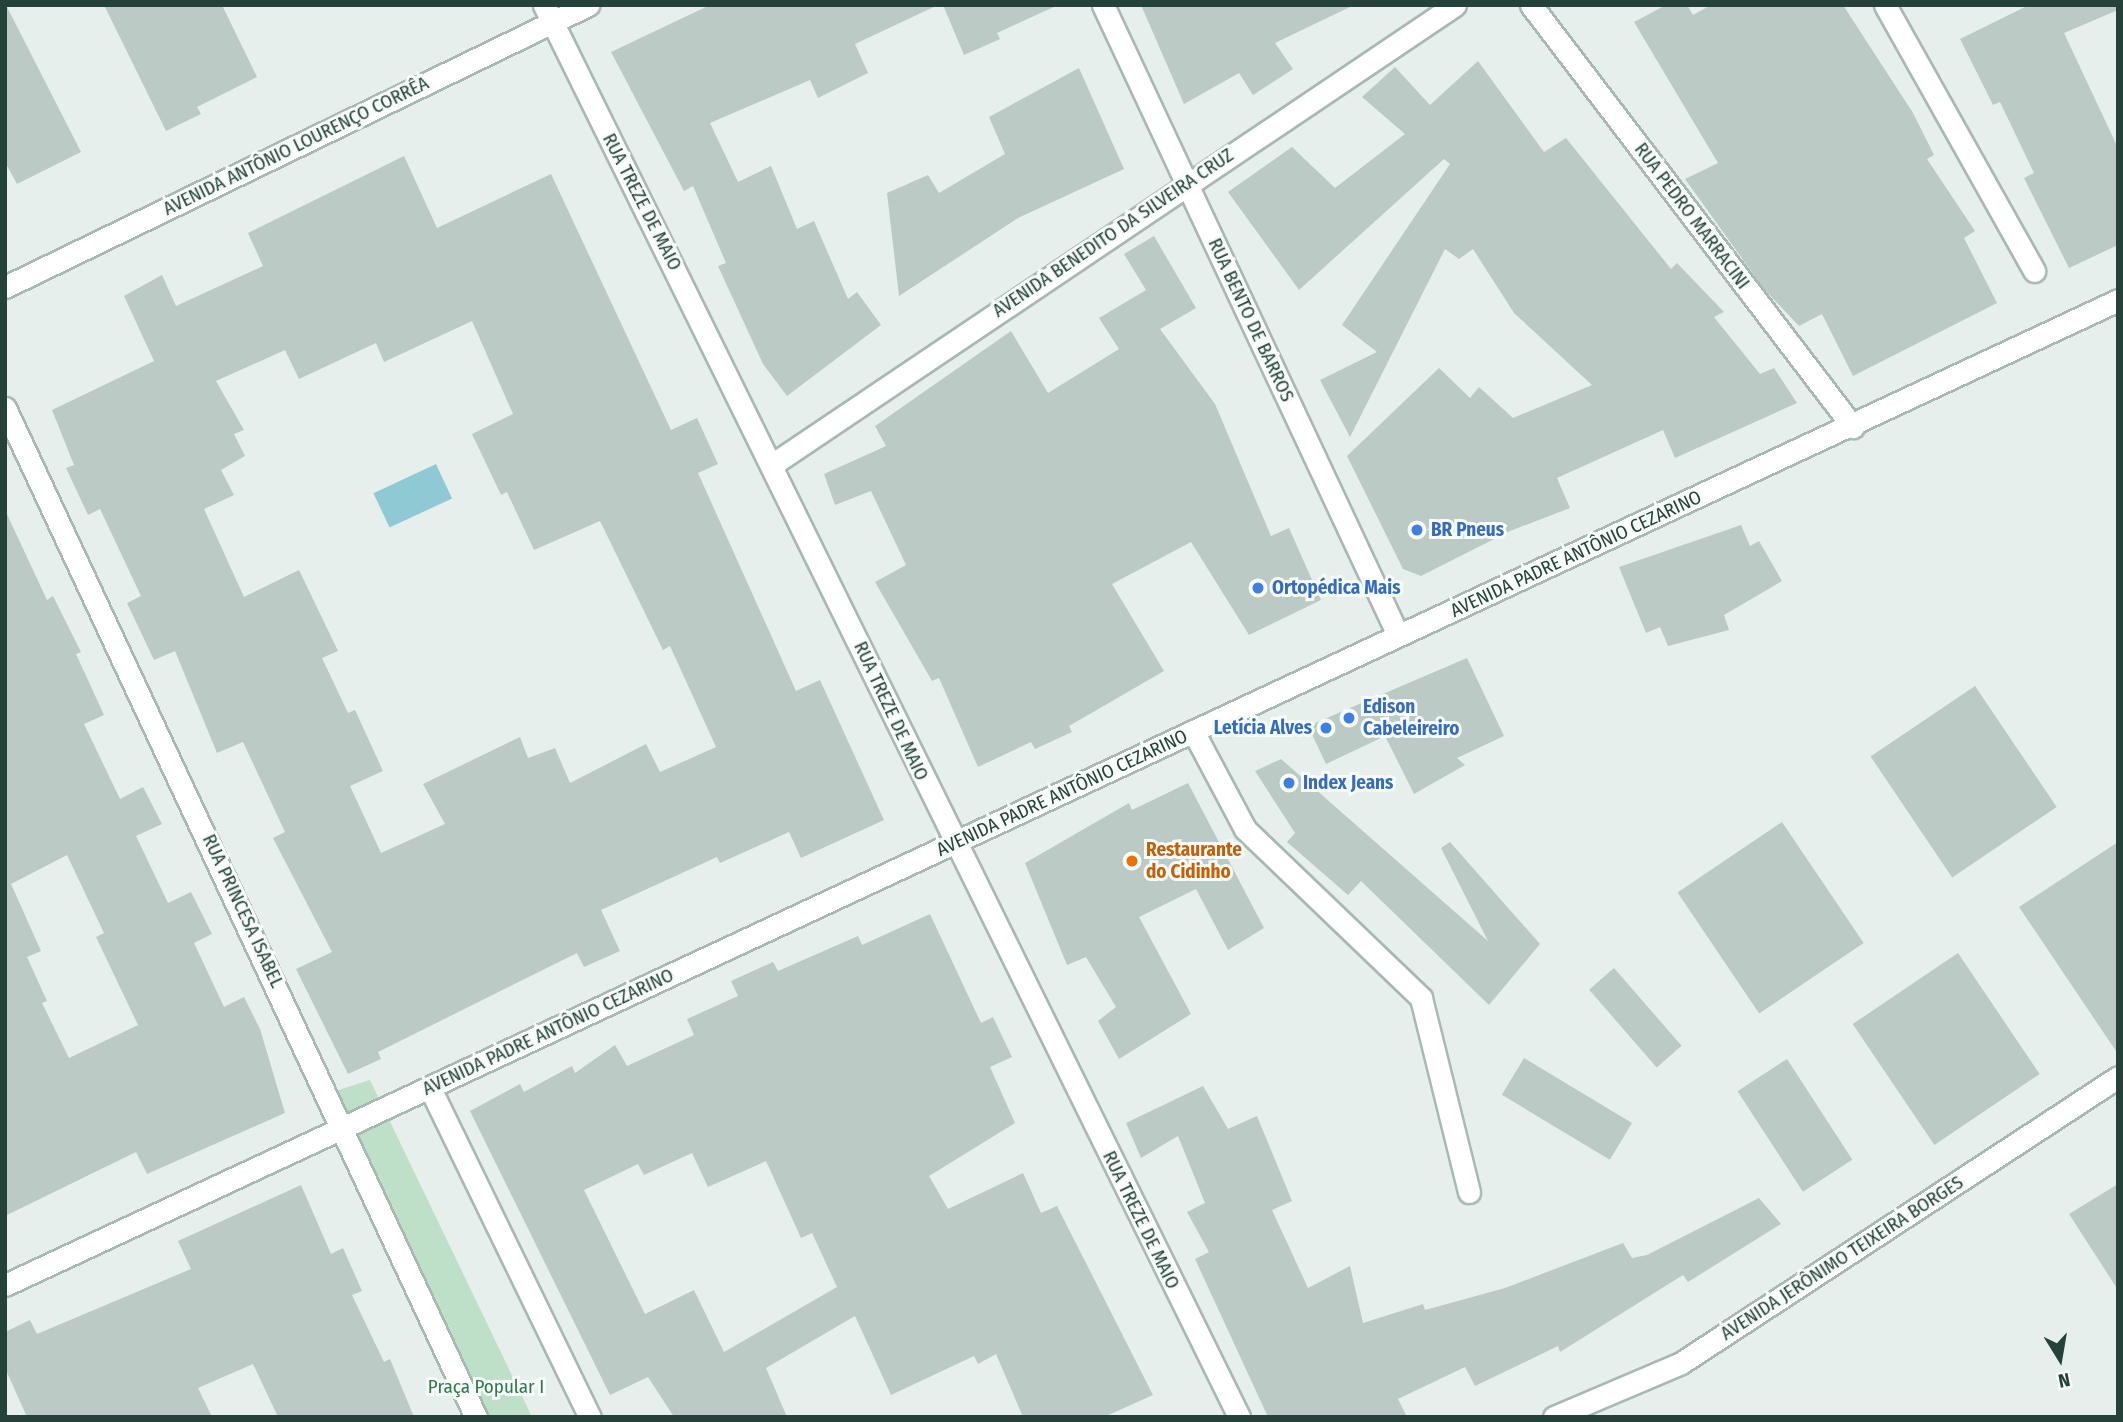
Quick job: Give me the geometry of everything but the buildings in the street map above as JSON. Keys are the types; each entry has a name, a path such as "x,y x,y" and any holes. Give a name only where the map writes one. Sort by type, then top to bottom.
{"street":[{"name":"AVENIDA ANTÔNIO LOURENÇO CORRÊA","path":"5,287 548,14 588,5"},
{"name":"RUA BENTO DE BARROS","path":"1103,5 1398,635"},
{"name":"AVENIDA BENEDITO DA SILVEIRA CRUZ","path":"773,464 1186,182 1455,5"},
{"name":"RUA PEDRO MARRACINI","path":"1531,5 1853,427"},
{"path":"1885,5 2034,271"},
{"name":"RUA TREZE DE MAIO","path":"548,14 773,464 954,844 1239,1417"},
{"name":"AVENIDA PADRE ANTÔNIO CEZARINO","path":"5,1285 1398,635 1853,427 2118,300"},
{"name":"RUA PRINCESA ISABEL","path":"5,408 344,1125 476,1417"},
{"path":"1193,731 1245,829 1421,998 1469,1192"},
{"name":"AVENIDA JERÔNIMO TEIXEIRA BORGES","path":"1554,1417 1681,1363 2118,1077"},
{"path":"430,1088 590,1417"}],"green space":[{"name":"Praça Popular I","path":"370,1080 532,1417 468,1417 326,1094"}],"water":[{"path":"436,464 452,498 390,528 373,493"}],"place":[{"name":"BR Pneus","path":"1417,530"},
{"name":"Ortopédica Mais","path":"1258,588"},
{"name":"Edison Cabeleireiro","path":"1349,718"},
{"name":"Letícia Alves","path":"1326,728"},
{"name":"Index Jeans","path":"1289,783"},
{"name":"Restaurante do Cidinho","path":"1132,861"}]}
